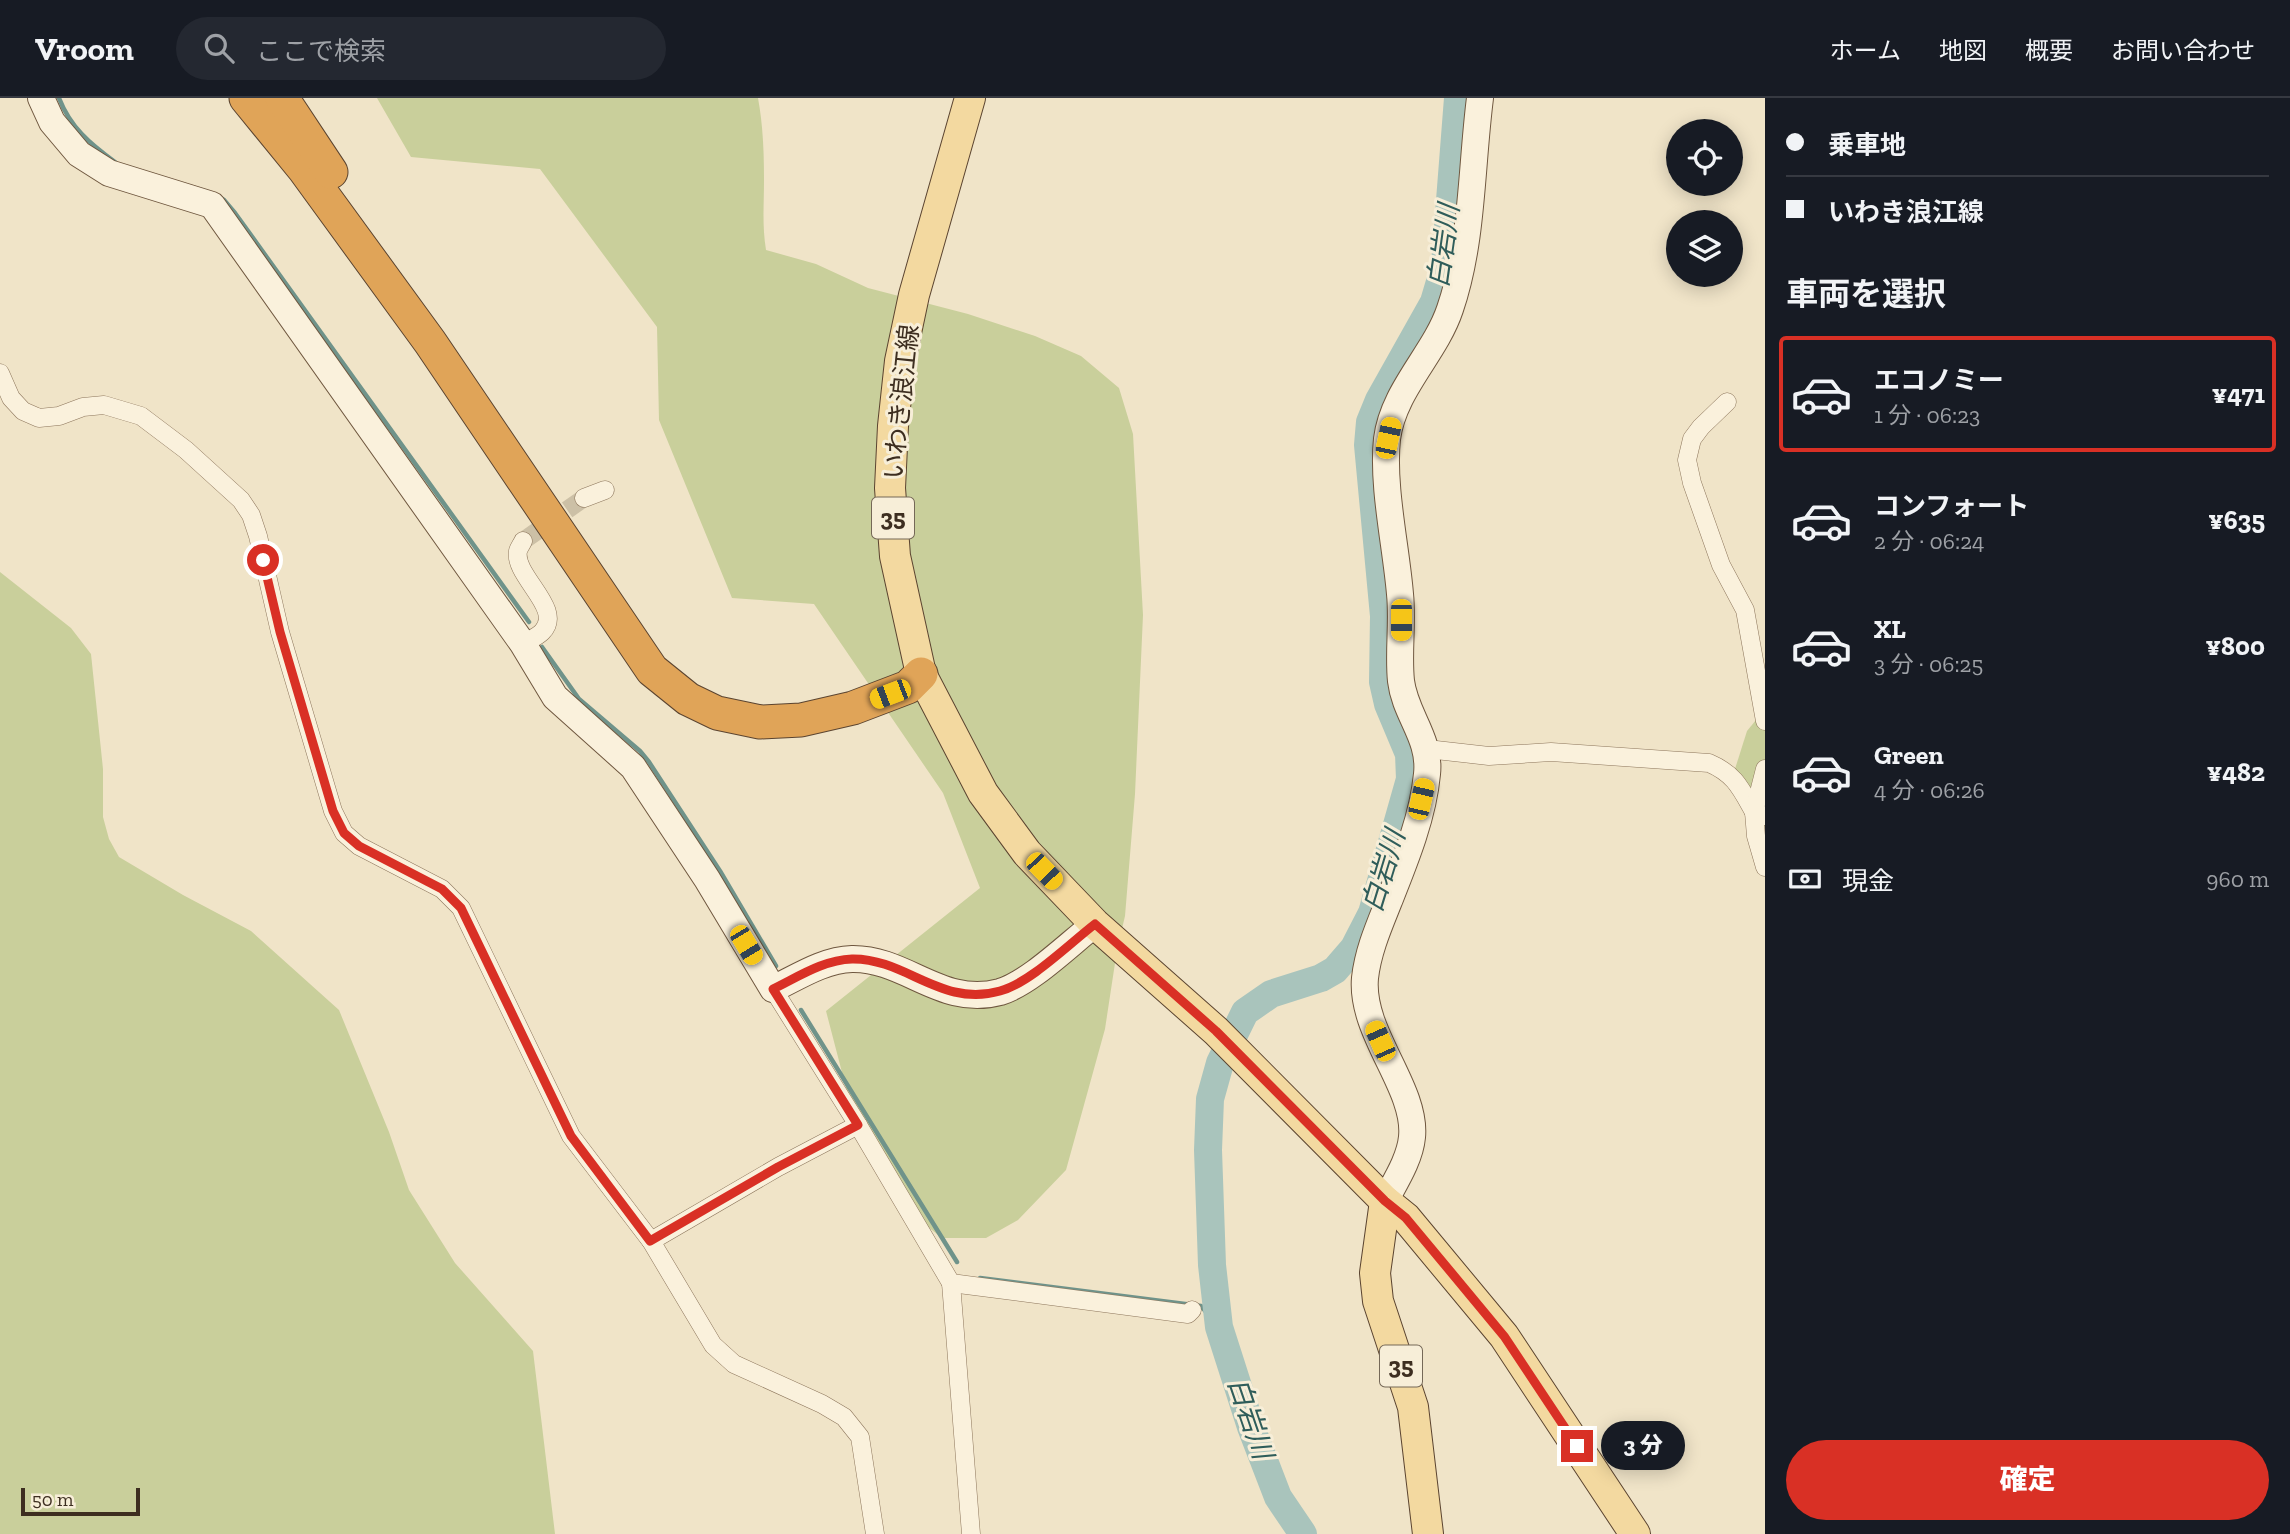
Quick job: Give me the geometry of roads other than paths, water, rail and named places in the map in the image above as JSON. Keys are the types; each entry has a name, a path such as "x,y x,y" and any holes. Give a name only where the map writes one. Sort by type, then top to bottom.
{"highway":[{"path":"246,98 304,169 430,342 652,670 688,699 717,713 760,722 801,720 853,708 908,687 921,674"},
{"path":"282,98 320,157 447,329 612,580 641,631 661,656 697,685 739,702 772,704 806,699 901,670 921,674"}],"main road":[{"name":"いわき浪江線","path":"970,98 914,295 900,361 893,426 890,488 895,556 921,674 983,793 1027,853 1095,924 1216,1031 1385,1201 1406,1218 1504,1336 1635,1534"},
{"name":"35","path":"1385,1201 1375,1273 1378,1301 1413,1407 1428,1534"}],"street":[{"path":"41,98 52,122 79,154 109,173 212,205 523,644 555,697 633,767 707,879 951,1283 971,1534"},
{"path":"1385,1201 1402,1168 1412,1137 1409,1108 1370,1019 1365,980 1373,944 1410,847 1427,775 1427,749 1410,711 1401,680 1401,598 1389,492 1388,438 1392,419 1401,399 1452,302 1466,241 1480,98"},
{"path":"0,373 11,398 23,411 39,418 59,416 83,407 104,405 141,416 186,450 241,500 251,515 258,536 280,632 333,811 344,833 359,846 442,889 461,908 571,1136 650,1241 713,1345 734,1364 822,1404 844,1417 860,1437 865,1456 874,1534"},
{"path":"1727,402 1700,426 1692,439 1687,460 1692,483 1721,565 1745,610 1765,721"},
{"path":"584,498 605,490"},
{"path":"523,541 518,552 519,562 548,613 548,624 523,644"},
{"path":"1427,749 1489,756 1550,752 1709,763 1725,770 1759,814"},
{"path":"1765,769 1756,836 1765,867"},
{"path":"773,989 827,963 850,959 884,965 943,991 963,995 991,993 1017,985 1095,924"},
{"path":"650,1241 778,1167 858,1125"},
{"path":"951,1283 1188,1314 1192,1310"}],"waterway":[{"path":"59,98 69,118 82,134 115,162"},
{"name":"白岩川","path":"1303,1534 1278,1497 1251,1427 1219,1327 1212,1265 1208,1150 1210,1099 1220,1063 1245,1012 1271,994 1321,978 1335,970 1354,948 1372,913 1410,779 1409,754 1388,704 1383,682 1384,616 1368,445 1370,422 1379,400 1434,302 1445,265 1458,98"},
{"path":"219,197 235,213 529,622"},
{"path":"542,647 579,699 640,751 649,762 720,871 776,966"},
{"path":"801,1010 957,1262"},
{"path":"980,1278 1201,1306 1219,1327"}],"tunnel":[{"path":"523,541 584,498"}]}
